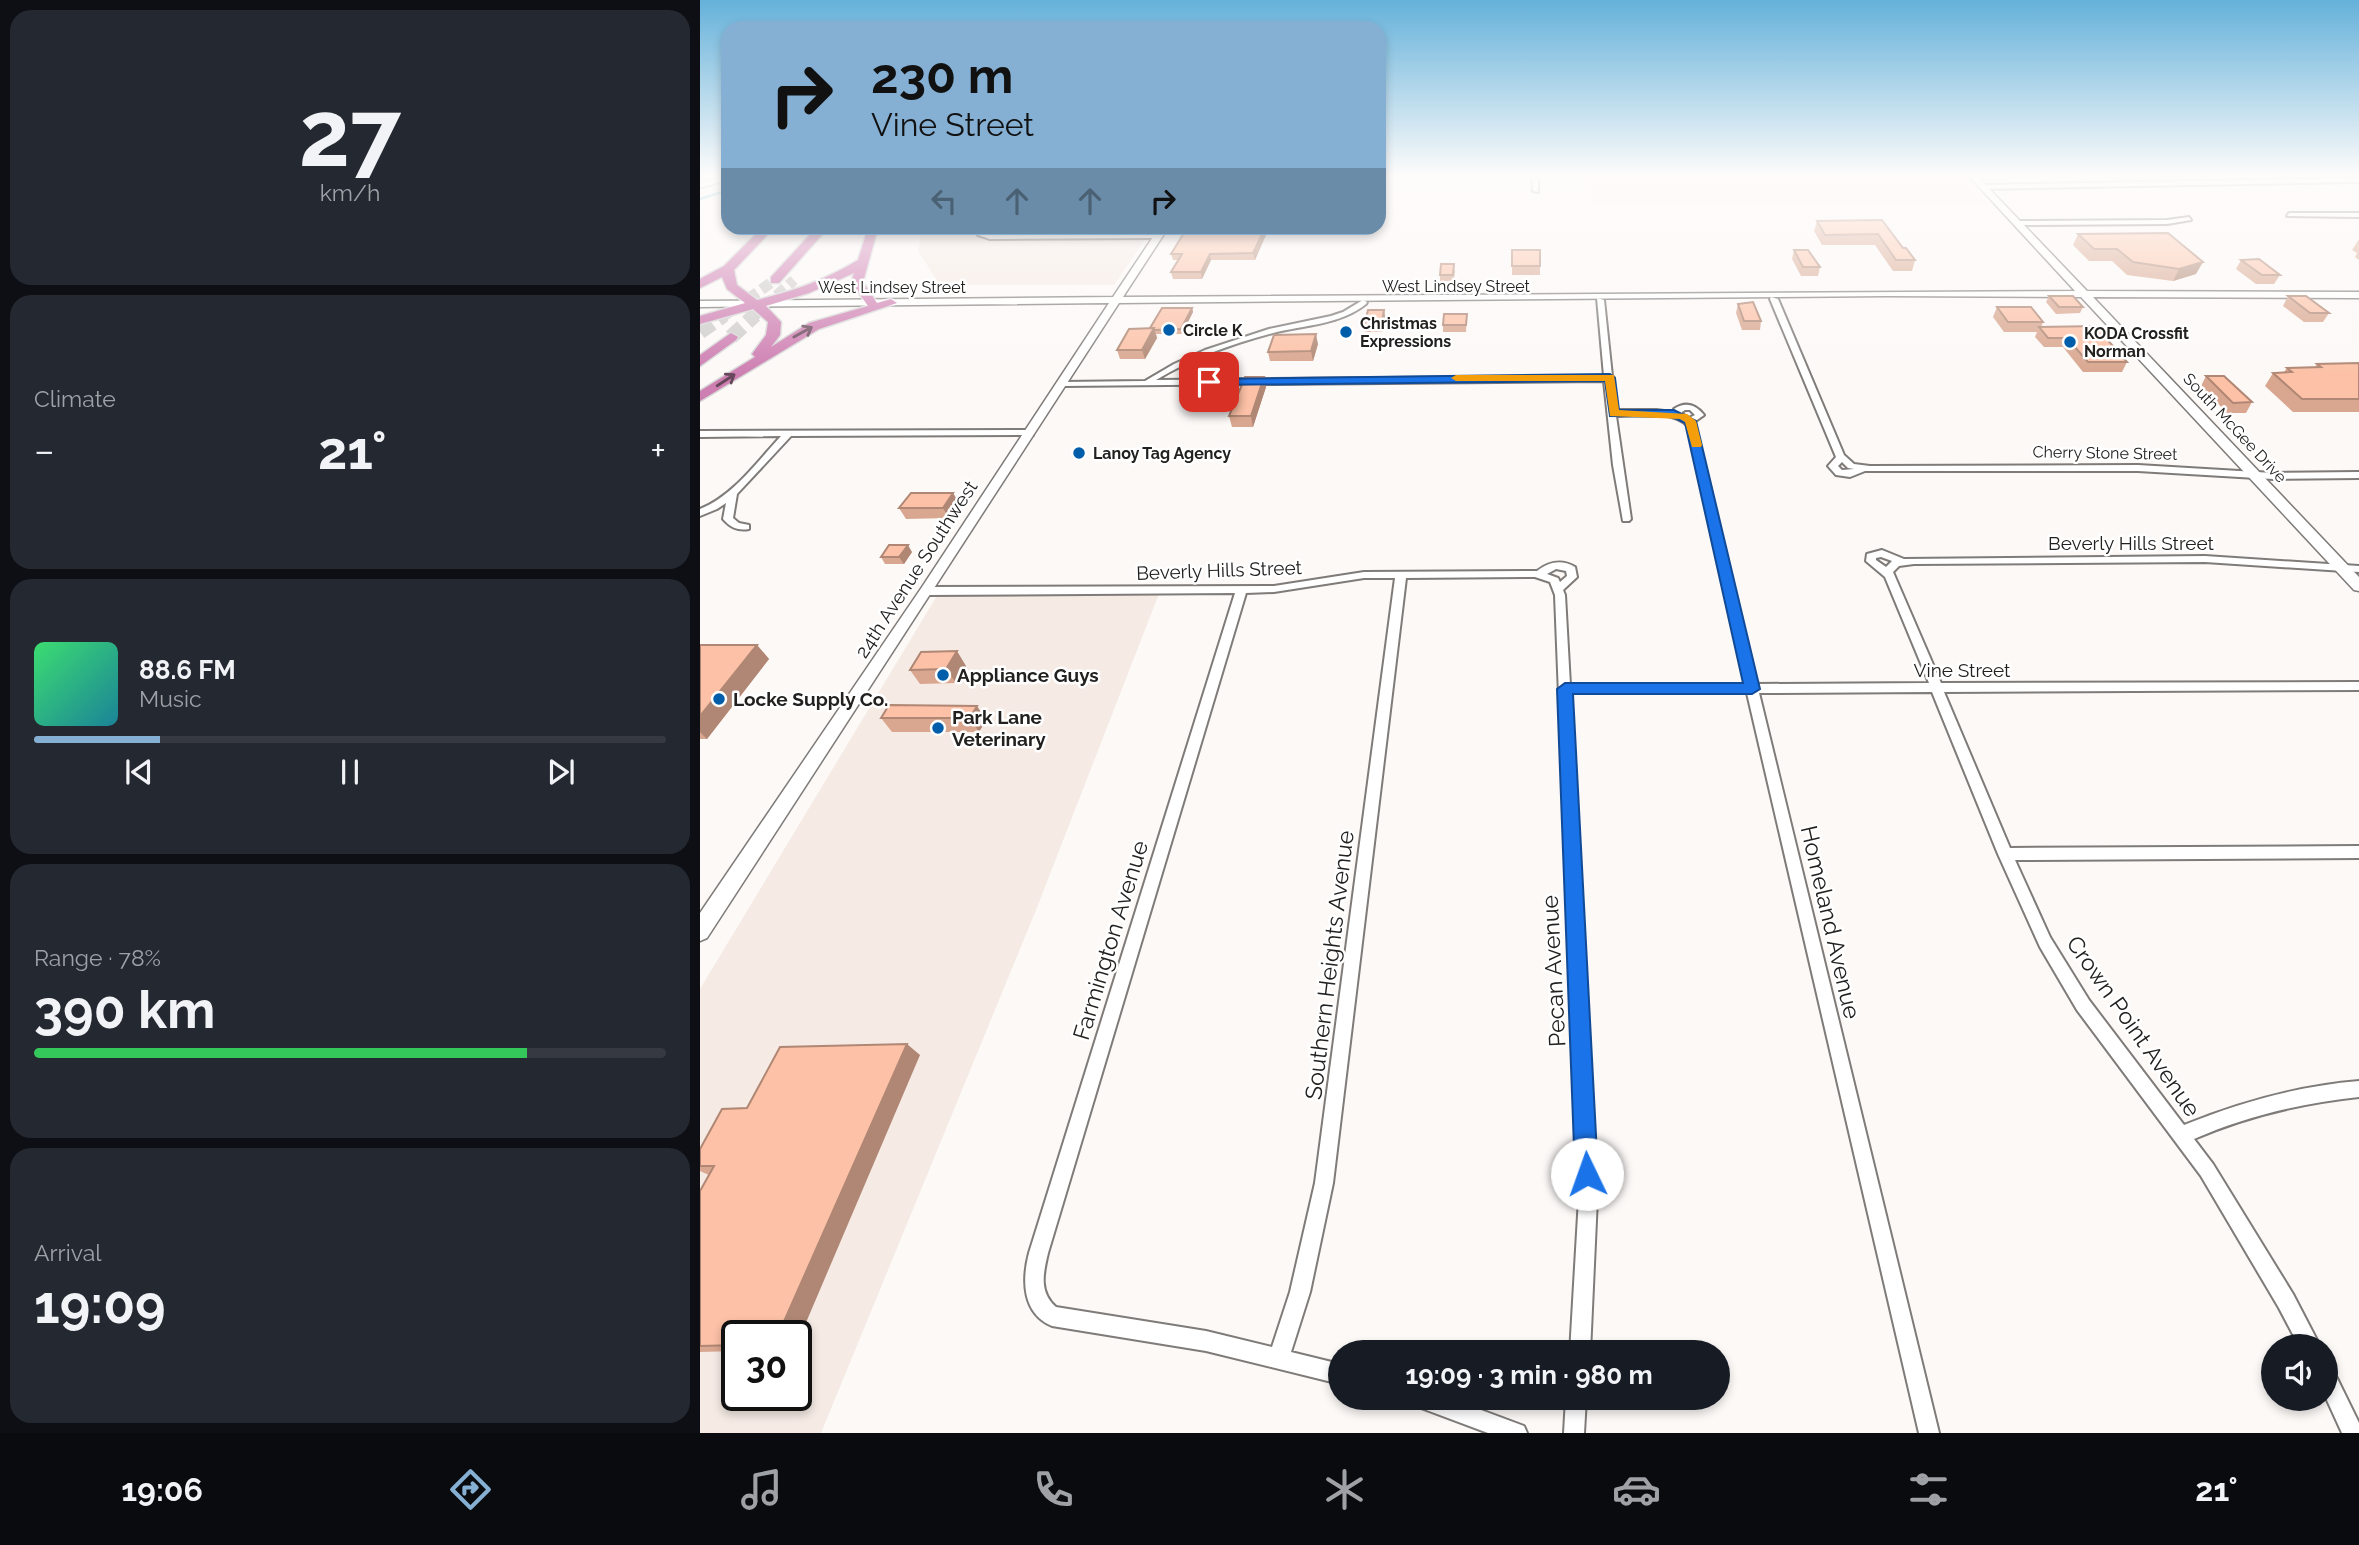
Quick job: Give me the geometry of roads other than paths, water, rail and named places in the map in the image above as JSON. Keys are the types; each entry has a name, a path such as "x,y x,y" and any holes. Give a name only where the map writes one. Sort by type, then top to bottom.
{"highway":[{"path":"700,284 728,269 754,242"},
{"path":"775,280 809,242"},
{"path":"869,242 858,286 867,294 871,303"},
{"path":"700,320 830,281 863,262"},
{"path":"728,269 727,277 731,288 758,304 772,317 775,328 768,343 751,363"},
{"path":"700,397 814,326 891,303"},
{"path":"703,353 731,337"}],"street":[{"name":"24th Avenue Southwest","path":"700,931 927,592 1154,242"},
{"name":"South McGee Drive","path":"2037,242 2359,586"},
{"name":"West Lindsey Street","path":"2189,293 2359,289"},
{"name":"West Lindsey Street","path":"700,304 1251,300 1258,303 1365,299 1774,299 1876,295 1984,298 1997,295 2189,293 2200,296 2359,295"},
{"name":"West Lindsey Street","path":"1605,298 1844,296"},
{"path":"1605,298 1618,478 1626,519"},
{"path":"1147,382 1176,366 1236,343 1285,327 1350,313 1365,299"},
{"path":"1774,299 1841,458 1833,466 1839,473 1850,474 1862,468"},
{"path":"1063,384 1610,378"},
{"name":"Homeland Avenue","path":"1614,413 1678,414 1690,421 1929,1433"},
{"path":"700,513 714,507 732,493 789,433"},
{"path":"700,435 1030,433"},
{"name":"Cherry Stone Street","path":"1841,458 1851,466 1862,468 2138,467 2253,474 2359,475"},
{"path":"732,493 729,519 736,526 745,527"},
{"name":"Beverly Hills Street","path":"1894,567 2205,559 2359,569"},
{"name":"Crown Point Avenue","path":"1894,567 1937,687 2005,854 2031,914 2062,973 2114,1048 2182,1135 2229,1204 2303,1334"},
{"name":"Beverly Hills Street","path":"927,592 1288,588 1351,577 1401,574 1550,580"},
{"name":"Southern Heights Avenue","path":"1279,1356 1300,1292 1324,1182 1401,574"},
{"name":"Pecan Avenue","path":"1550,580 1565,689 1588,1198 1581,1340"},
{"name":"Farmington Avenue","path":"1242,589 1037,1258 1033,1286 1040,1305 1052,1316 1161,1332 1279,1356"},
{"name":"Vine Street","path":"1565,689 2359,686"},
{"path":"2005,854 2359,852"},
{"path":"2182,1135 2264,1105 2319,1093 2359,1089"},
{"path":"1279,1356 1328,1370"},
{"path":"2338,1402 2353,1433"},
{"path":"1460,1410 1517,1433"},
{"path":"1574,1433 1575,1410"}],"tunnel":[{"path":"722,317 775,280"},
{"path":"753,317 794,280"},
{"path":"700,332 724,315"},
{"path":"731,337 755,315"}],"place":[{"name":"Circle K","path":"1169,330"},
{"name":"Christmas Expressions","path":"1346,332"},
{"name":"KODA Crossfit Norman","path":"2070,342"},
{"name":"Lanoy Tag Agency","path":"1079,453"},
{"name":"Appliance Guys","path":"943,675"},
{"name":"Locke Supply Co.","path":"719,699"},
{"name":"Park Lane Veterinary","path":"938,728"}]}
